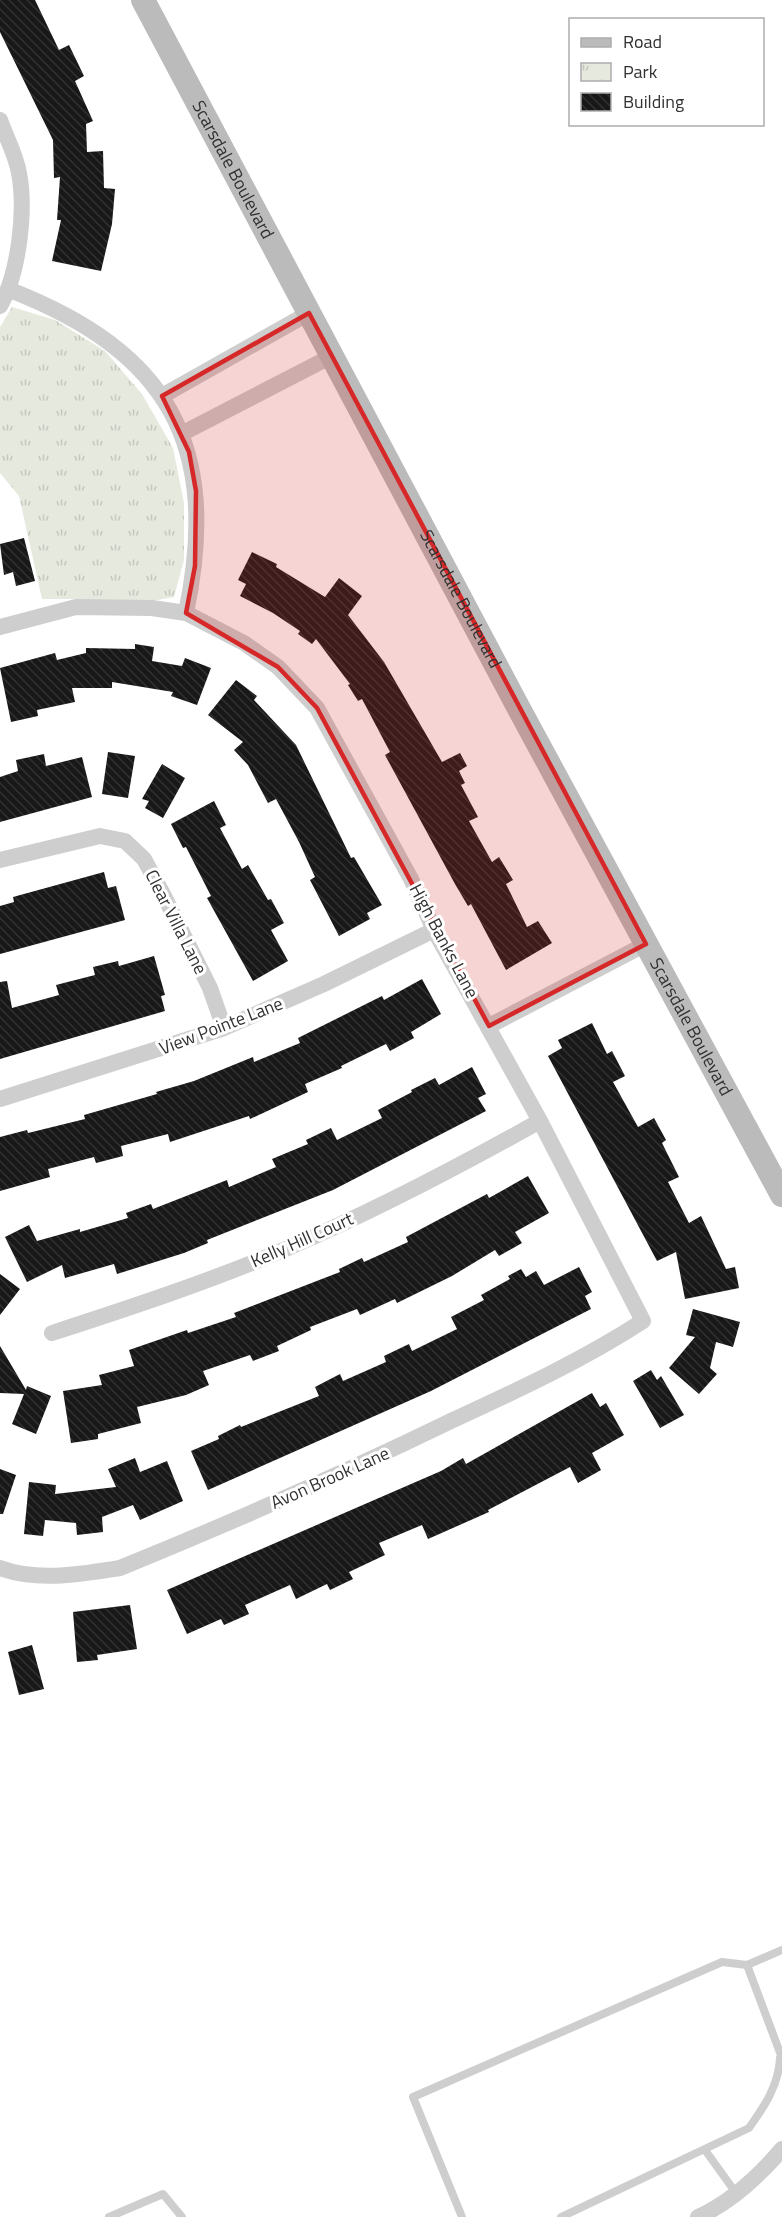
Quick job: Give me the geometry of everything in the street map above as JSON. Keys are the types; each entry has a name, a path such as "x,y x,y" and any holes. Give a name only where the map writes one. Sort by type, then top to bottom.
{"main road":[{"name":"Scarsdale Boulevard","path":"143,0 782,1195"}],"street":[{"path":"0,120 19,173 21,235 10,290 0,306"},
{"path":"10,290 48,305 86,326 124,354 162,396 183,433 196,491 195,566 186,613"},
{"path":"162,396 309,313"},
{"path":"183,433 332,356"},
{"name":"High Banks Lane","path":"0,627 76,607 152,608 186,613 244,643 278,667 317,708 411,879 434,930 540,1121 643,1321"},
{"name":"Clear Villa Lane","path":"0,860 100,836 125,841 144,859 164,896 210,988 224,1028"},
{"name":"View Pointe Lane","path":"0,1099 224,1028 324,984 434,930"},
{"path":"489,1026 646,944"},
{"name":"Kelly Hill Court","path":"52,1333 218,1276 289,1248 414,1188 540,1121"},
{"name":"Avon Brook Lane","path":"0,1568 18,1575 74,1575 120,1568 264,1508 412,1440 611,1342 643,1321"},
{"path":"698,2217 716,2209 764,2171 782,2149"}],"lane":[{"path":"462,2217 413,2097 722,1962 747,1965 782,1950"},
{"path":"561,2217 749,2128 765,2105 779,2072 781,2058 747,1965"},
{"path":"705,2150 736,2193"},
{"path":"109,2217 162,2194 182,2217"}],"highlighted area":[{"path":"309,313 646,944 489,1026 317,708 278,667 186,613 195,566 196,491 189,452 162,396"}],"green space":[{"path":"12,307 55,320 105,351 142,394 173,448 184,503 184,560 174,597 124,606 78,599 42,599 19,496 0,473 0,327"}],"building":[{"path":"0,0 35,0 59,50 69,45 84,76 75,81 93,121 86,124 87,152 103,151 104,188 115,189 112,224 101,271 52,261 61,220 57,220 60,177 54,178 53,140 0,32"},
{"path":"24,538 35,581 16,586 13,572 4,575 0,544"},
{"path":"252,552 277,564 276,567 325,597 339,578 362,596 348,615 384,662 442,762 460,753 467,766 459,771 465,783 461,785 478,817 469,821 492,862 499,857 513,880 506,884 527,927 538,921 552,943 506,970 471,904 468,906 455,884 385,755 390,752 362,699 358,701 348,685 350,684 316,639 312,644 298,634 300,631 273,613 240,596 246,584 238,580"},
{"path":"135,644 154,647 152,661 182,666 185,658 211,668 197,705 171,696 173,692 112,682 112,688 72,688 75,702 37,710 38,716 11,722 0,668 55,653 57,660 86,653 86,648 135,649"},
{"path":"236,680 257,696 254,700 296,745 351,858 354,857 382,905 367,913 370,919 339,936 310,880 315,877 276,799 268,803 248,765 234,750 243,742 208,715"},
{"path":"108,752 135,756 128,798 102,794"},
{"path":"44,754 46,766 82,757 92,797 0,822 0,777 18,771 16,760"},
{"path":"162,764 185,778 163,818 145,808 149,801 142,799"},
{"path":"214,801 226,825 220,828 242,869 248,865 284,923 271,930 288,961 253,981 207,898 211,896 186,847 183,848 171,824"},
{"path":"104,872 108,888 116,886 125,920 0,954 0,906 14,902 13,897"},
{"path":"154,956 165,995 161,996 165,1011 0,1059 0,982 7,981 12,1008 59,995 56,985 95,975 93,967 118,961 119,966"},
{"path":"422,979 441,1014 411,1032 414,1038 390,1051 386,1044 341,1066 342,1068 305,1084 308,1092 250,1119 249,1116 170,1142 168,1134 121,1146 123,1156 96,1163 94,1157 48,1169 50,1177 0,1191 0,1137 27,1130 28,1133 85,1119 84,1115 157,1094 156,1092 194,1081 253,1057 254,1062 300,1043 298,1038 382,996 384,1000"},
{"path":"592,1023 607,1054 612,1051 625,1076 613,1082 638,1127 654,1118 666,1140 662,1143 679,1177 668,1182 689,1223 701,1216 726,1269 735,1267 739,1288 685,1299 676,1252 657,1261 548,1056 562,1048 558,1040"},
{"path":"472,1067 486,1094 478,1098 486,1111 333,1190 207,1240 208,1243 184,1253 117,1274 114,1264 65,1278 62,1265 27,1282 5,1237 29,1225 37,1241 80,1229 80,1232 128,1218 126,1213 151,1204 153,1209 227,1180 229,1187 276,1167 272,1159 308,1144 306,1140 331,1128 337,1140 382,1118 378,1110 412,1092 411,1090 435,1078 439,1085"},
{"path":"528,1176 549,1213 515,1232 522,1243 499,1256 495,1250 452,1276 397,1303 395,1299 360,1315 357,1309 310,1327 311,1330 277,1346 279,1351 253,1361 250,1355 203,1371 209,1385 186,1395 137,1407 141,1423 98,1434 98,1439 71,1443 63,1391 102,1385 99,1375 134,1366 129,1350 187,1330 188,1333 236,1317 234,1313 340,1272 339,1269 362,1258 364,1262 408,1242 406,1237 487,1194 489,1198"},
{"path":"579,1267 592,1292 585,1296 591,1309 431,1391 208,1490 191,1451 219,1439 218,1436 240,1425 241,1427 319,1396 315,1387 340,1374 343,1381 386,1362 384,1356 409,1344 412,1351 457,1329 451,1317 484,1300 481,1295 510,1279 508,1276 521,1269 526,1277 536,1271 544,1285"},
{"path":"0,1274 20,1289 0,1315"},
{"path":"693,1309 740,1322 733,1347 716,1342 710,1368 717,1374 699,1394 669,1368 695,1337 686,1335"},
{"path":"0,1346 26,1390 27,1386 51,1396 36,1434 12,1424 24,1394 0,1393"},
{"path":"651,1370 657,1380 661,1376 684,1415 660,1428 633,1381"},
{"path":"592,1393 600,1407 606,1403 624,1435 592,1453 601,1470 578,1483 570,1467 488,1510 489,1512 428,1539 422,1525 379,1543 385,1555 349,1572 353,1579 330,1590 327,1584 296,1599 290,1585 245,1605 249,1614 224,1625 221,1619 187,1634 167,1590 441,1471 463,1458 466,1464"},
{"path":"135,1458 140,1472 167,1461 183,1501 140,1520 133,1505 102,1517 103,1532 77,1535 76,1523 45,1520 43,1536 24,1534 29,1482 56,1485 55,1494 116,1487 108,1469"},
{"path":"0,1469 16,1475 3,1514 0,1514"},
{"path":"130,1605 137,1649 97,1655 98,1660 77,1662 73,1612"},
{"path":"32,1645 44,1689 19,1695 8,1652"}]}
